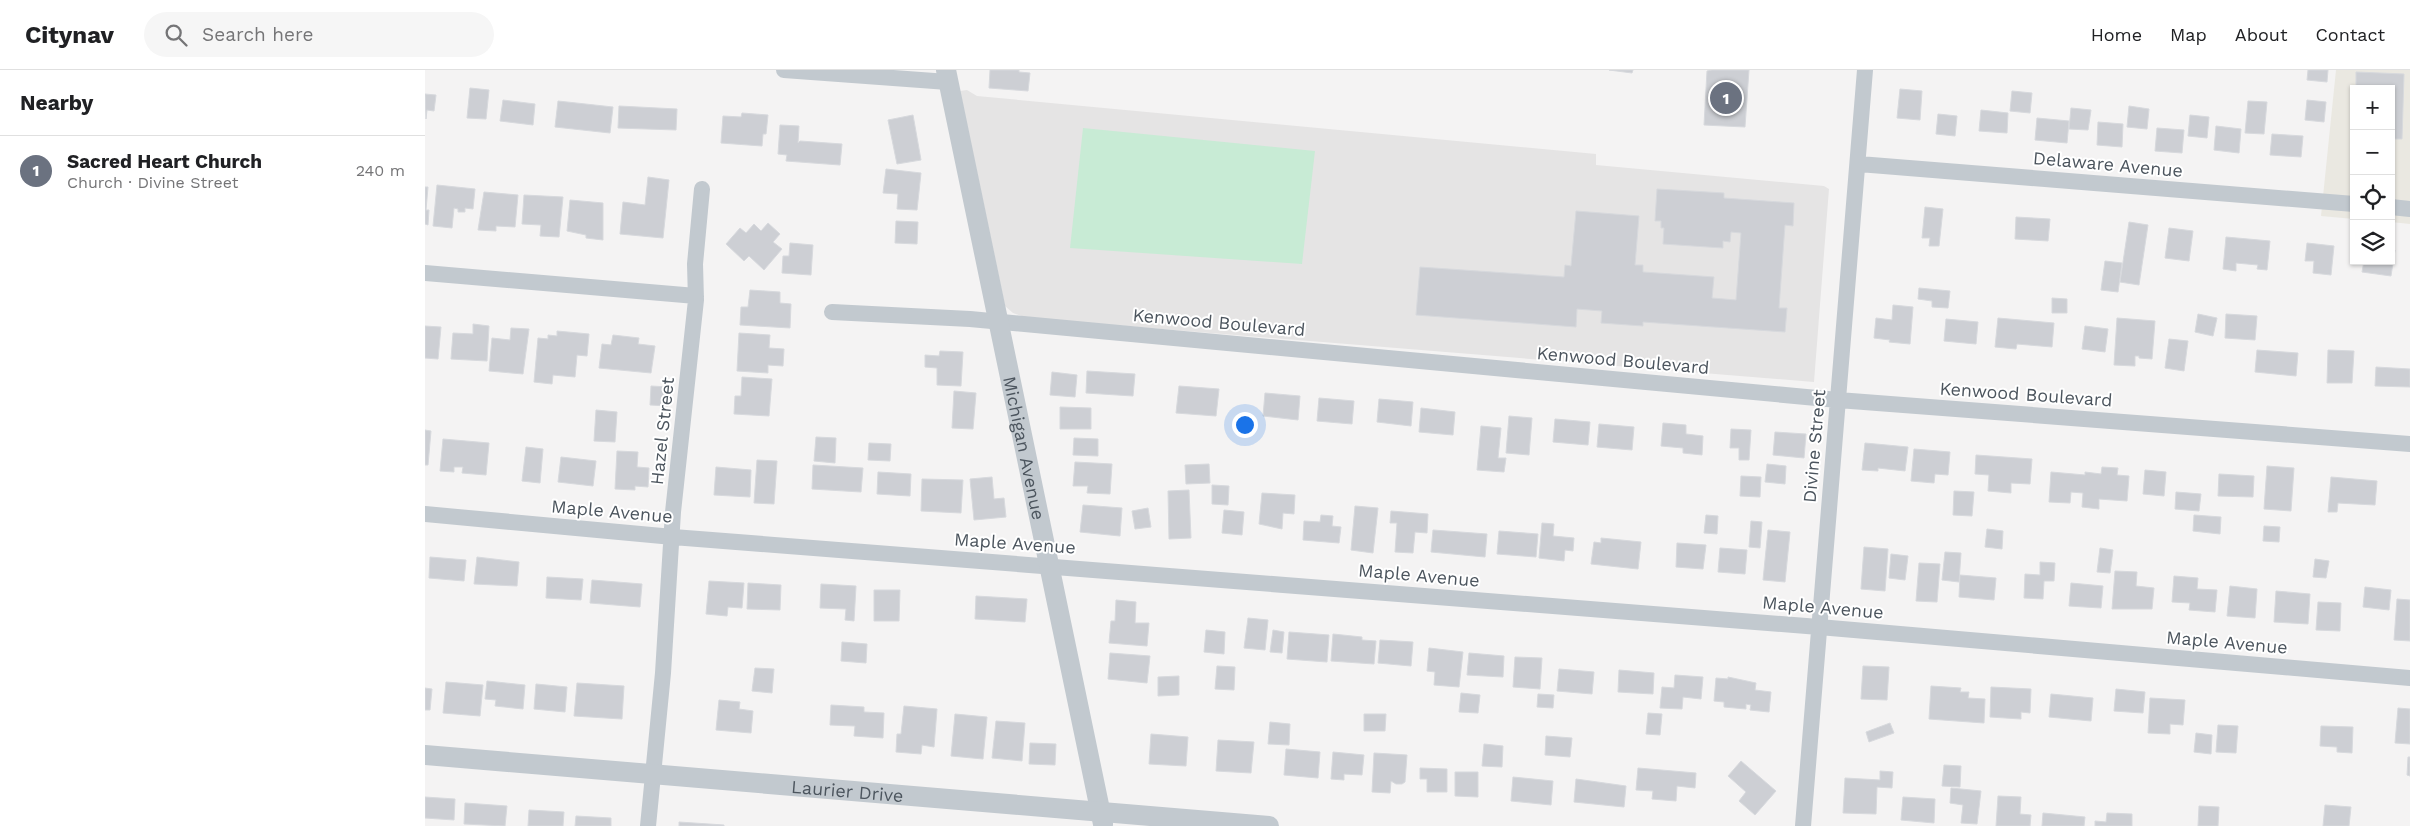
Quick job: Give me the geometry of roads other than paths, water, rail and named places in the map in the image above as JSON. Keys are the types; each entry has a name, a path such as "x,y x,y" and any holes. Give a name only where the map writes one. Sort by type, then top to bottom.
{"street":[{"path":"784,70 947,76"},
{"name":"Divine Street","path":"1803,826 1859,164 1865,70"},
{"name":"Michigan Avenue","path":"947,76 1102,819"},
{"name":"Delaware Avenue","path":"1859,164 2350,204"},
{"name":"Hazel Street","path":"648,826 696,296 695,264 702,189"},
{"path":"2395,207 2410,209"},
{"path":"425,273 696,296"},
{"name":"Kenwood Boulevard","path":"832,312 999,322 1838,400 2410,444"},
{"name":"Maple Avenue","path":"425,514 673,537 1049,565 1819,627 2410,678"},
{"name":"Laurier Drive","path":"425,754 653,773 1102,819 1269,826"}],"place":[{"name":"Sacred Heart Church","path":"1726,98"}]}
